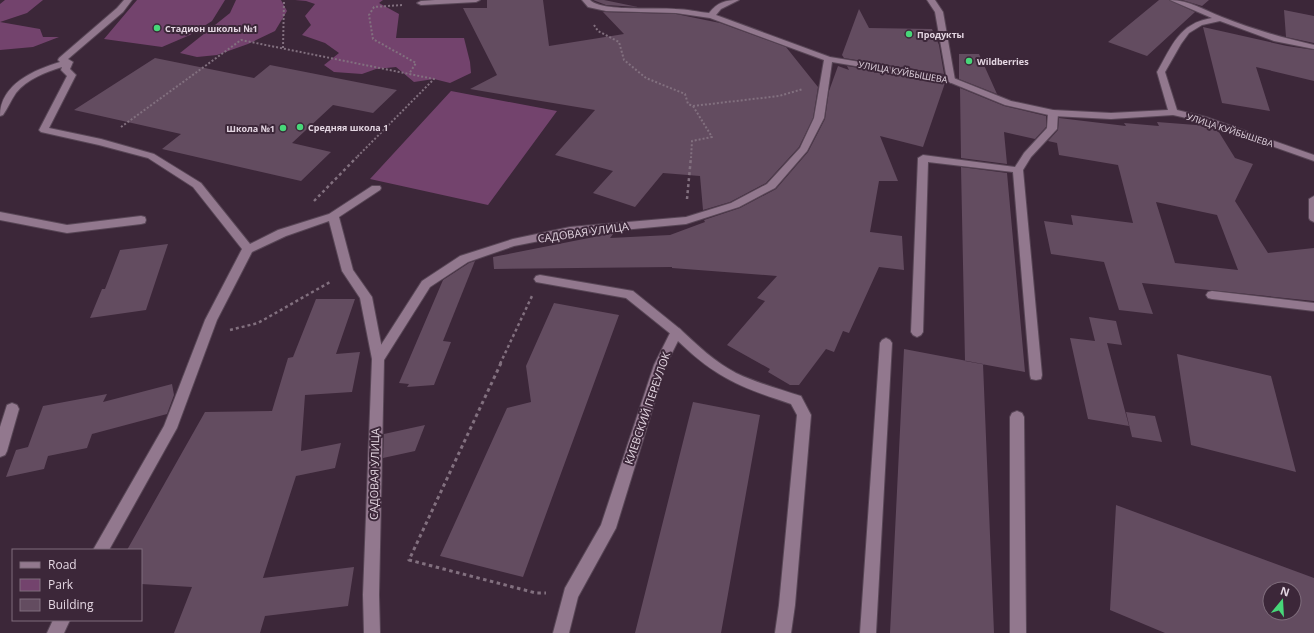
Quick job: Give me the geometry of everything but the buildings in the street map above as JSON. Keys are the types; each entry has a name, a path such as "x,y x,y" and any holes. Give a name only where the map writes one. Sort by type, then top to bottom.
{"street":[{"path":"69,62 62,60 120,10 128,0"},
{"path":"421,3 476,0"},
{"path":"712,16 718,7 735,0"},
{"path":"931,0 939,12 951,80"},
{"path":"1174,0 1220,20 1277,39 1314,47"},
{"name":"УЛИЦА КУЙБЫШЕВА","path":"588,3 606,9 676,11 712,16 828,59 951,80 1008,103 1053,113 1111,116 1173,112 1203,119 1314,158"},
{"path":"1173,112 1161,72 1188,30 1199,23 1220,20"},
{"name":"САДОВАЯ УЛИЦА","path":"372,633 371,595 378,359 426,284 464,258 514,242 570,231 686,220 735,205 771,186 804,149 819,118 828,59"},
{"path":"0,113 14,90 36,74 51,67 69,62"},
{"path":"69,62 65,70 72,75 44,130 101,142 151,156 197,185 248,249"},
{"path":"1036,375 1018,170 1027,155 1052,129 1053,113"},
{"path":"917,332 923,158 1018,170"},
{"path":"102,549 170,428 211,320 248,249 282,233 333,216 376,188"},
{"path":"1314,199 1314,218"},
{"path":"0,216 68,229 141,220"},
{"path":"333,216 348,271 366,297 378,359"},
{"path":"540,279 630,294 676,332 699,354 725,372 761,389 796,400 804,415 787,605 782,633"},
{"path":"1212,295 1314,306"},
{"name":"КИЕВСКИЙ ПЕРЕУЛОК","path":"561,633 571,594 608,528 660,365 676,332"},
{"path":"868,633 886,343"},
{"path":"0,451 12,409"},
{"path":"1017,417 1018,633"},
{"path":"54,633 61,621"}],"path":[{"path":"283,48 284,0"},
{"path":"409,74 416,63 373,39 369,15 374,7 421,3"},
{"path":"588,3 591,19 598,31 619,42 624,60 646,78 685,94 688,104 693,106 712,137 692,141 686,220"},
{"path":"101,142 241,40 434,79 314,201"},
{"path":"693,106 779,96"},
{"path":"205,337 258,323 348,271"},
{"path":"540,279 409,560 536,593 571,594"}],"green space":[{"path":"5,0 43,0 27,13 0,22 0,4"},
{"name":"Стадион школы №1","path":"137,0 225,0 212,21 190,35 162,47 104,39"},
{"path":"236,0 281,0 287,11 275,31 248,44 217,55 197,57 180,53 230,13"},
{"path":"295,0 383,0 379,3 399,14 396,38 464,38 471,73 450,83 434,79 414,82 396,67 376,69 362,74 334,72 324,65 339,53 325,43 302,35 311,25 305,16 315,4"},
{"path":"0,22 40,29 43,37 59,37 33,47 0,50"},
{"path":"451,91 557,111 488,205 370,179"}],"place":[{"name":"Стадион школы №1","path":"157,28"},
{"name":"Продукты","path":"909,34"},
{"name":"Wildberries","path":"969,61"},
{"name":"Средняя школа 1","path":"300,127"},
{"name":"Школа №1","path":"283,128"}]}
